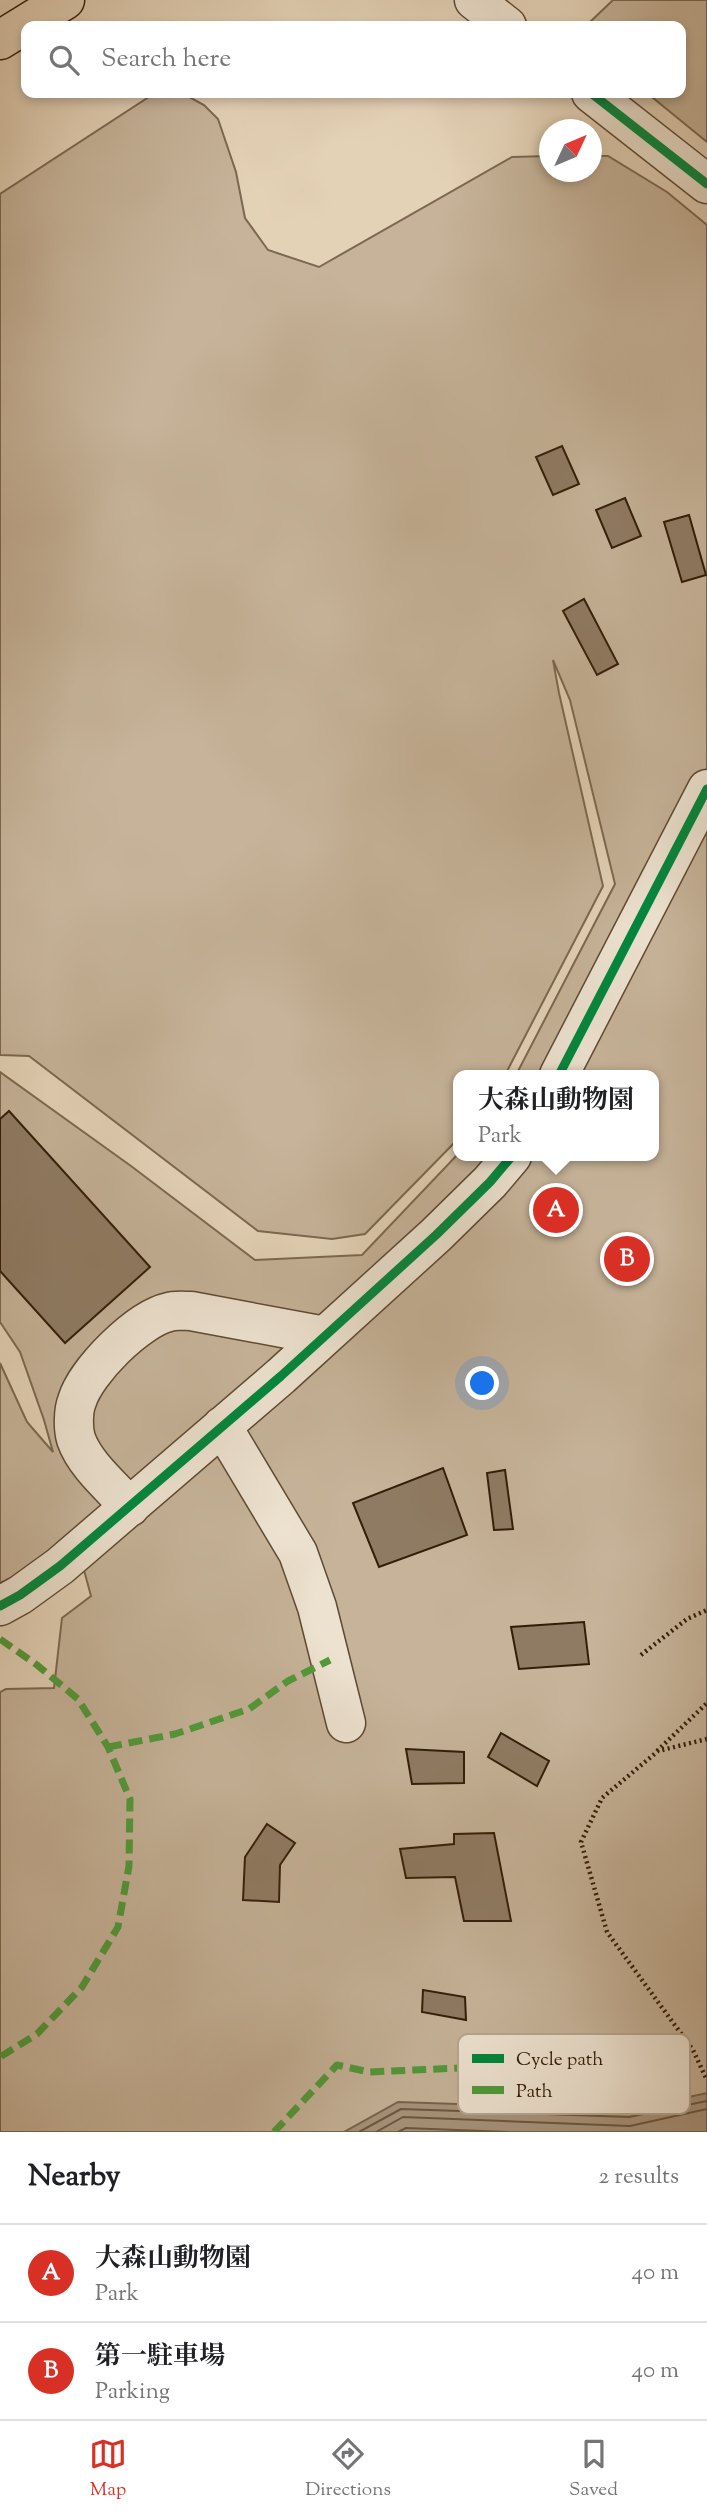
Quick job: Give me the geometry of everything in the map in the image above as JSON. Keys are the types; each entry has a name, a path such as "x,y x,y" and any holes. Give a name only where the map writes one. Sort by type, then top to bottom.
{"highway":[{"path":"31,21 65,0"},
{"path":"0,40 21,27"}],"street":[{"path":"474,0 501,21"},
{"path":"597,98 707,184"},
{"path":"562,1070 707,789"},
{"path":"0,1606 60,1566 130,1507 325,1336 481,1191 508,1161"},
{"path":"130,1507 93,1466 76,1438 74,1421 76,1401 88,1379 114,1350 147,1322 168,1312 191,1311 325,1336"},
{"path":"222,1426 298,1553 317,1607 346,1723"}],"path":[{"path":"641,1655 687,1619 707,1609"},
{"path":"681,2034 607,1932 581,1842 602,1798 652,1757 707,1703"},
{"path":"652,1757 658,1751 707,1739"},
{"path":"690,2046 707,2080"}],"shaded area":[{"path":"613,0 707,0 707,142 653,98 686,98 686,21 591,21"},
{"path":"147,98 191,98 204,105 218,119 236,172 245,218 268,250 319,267 512,157 539,156 539,182 602,182 602,156 608,156 667,192 707,225 707,2132 0,2132 0,1692 6,1689 54,1688 62,1618 91,1596 74,1533 46,1561 0,1583 0,1363 27,1422 53,1452 20,1352 0,1322 0,1072 255,1260 362,1255 453,1159 659,1161 659,1070 519,1070 615,884 570,700 553,660 603,886 508,1070 453,1070 453,1144 365,1234 332,1239 258,1231 29,1056 0,1055 0,194"}],"water":[{"path":"707,2093 707,2132 344,2132 398,2102 458,2104 458,2114 690,2114 690,2097"}],"building":[{"path":"562,446 579,484 553,495 536,457"},
{"path":"625,498 641,536 612,548 596,510"},
{"path":"689,515 706,575 682,582 664,522"},
{"path":"584,599 618,664 597,675 563,611"},
{"path":"9,1111 150,1267 65,1343 0,1271 0,1119"},
{"path":"443,1468 467,1535 379,1567 353,1503"},
{"path":"505,1470 513,1529 494,1530 487,1473"},
{"path":"584,1622 589,1664 519,1669 511,1627"},
{"path":"501,1733 549,1761 537,1786 488,1757"},
{"path":"406,1749 464,1752 464,1783 412,1784"},
{"path":"267,1824 295,1843 280,1865 279,1902 243,1900 245,1857"},
{"path":"494,1833 511,1921 464,1921 455,1877 406,1878 400,1849 454,1844 454,1834"},
{"path":"423,1990 465,1997 466,2020 422,2012"}],"marked path":[{"path":"0,1639 78,1699 108,1747 130,1799 129,1866 118,1927 82,1987 37,2034 0,2057"},
{"path":"108,1747 175,1734 249,1709 288,1681 330,1660"},
{"path":"274,2132 337,2065 369,2072 458,2068"}],"cycle path":[{"path":"597,98 707,184"},
{"path":"562,1070 707,789"},
{"path":"0,1606 60,1566 281,1376 436,1235 508,1161"}],"place":[{"name":"大森山動物園","path":"556,1210"},
{"name":"第一駐車場","path":"627,1259"}]}
